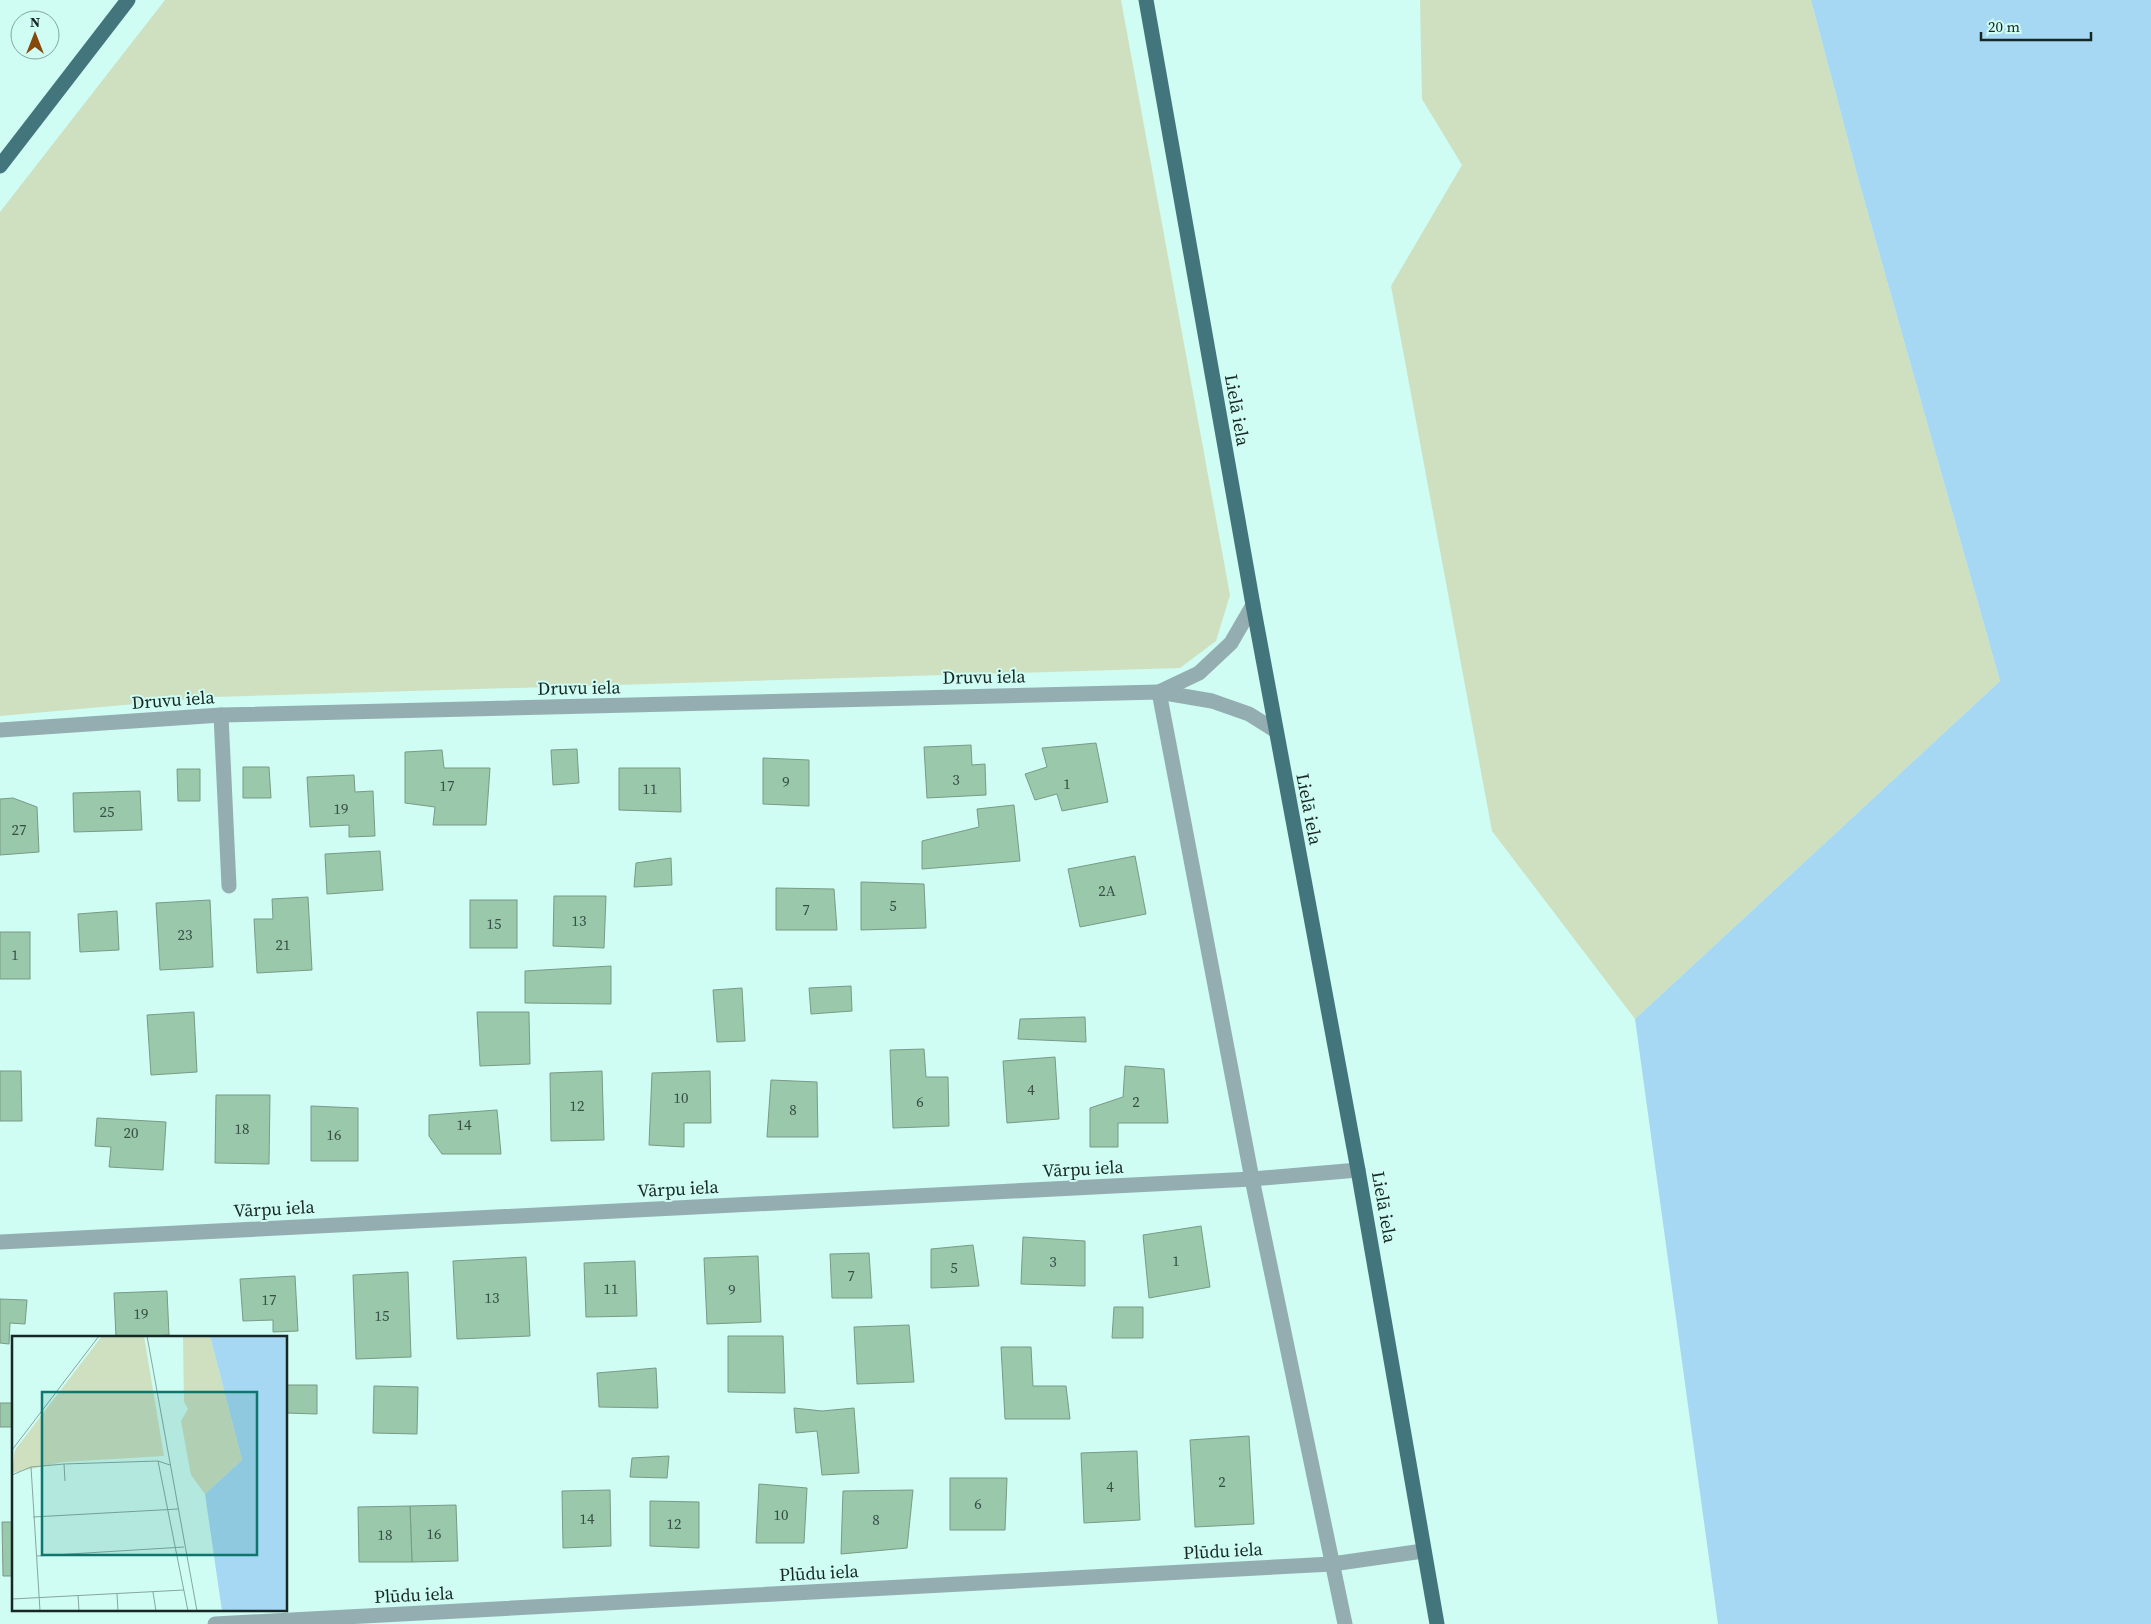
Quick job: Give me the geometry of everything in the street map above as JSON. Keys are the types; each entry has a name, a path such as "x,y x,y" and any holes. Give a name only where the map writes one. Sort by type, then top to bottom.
{"main road":[{"path":"0,166 128,0"},
{"name":"Lielā iela","path":"1146,0 1253,605 1358,1170 1423,1551 1438,1624"}],"street":[{"name":"Druvu iela","path":"1159,692 1199,673 1212,661 1231,643 1253,605"},
{"name":"Druvu iela","path":"0,730 221,715 1159,692 1212,701 1240,710 1276,731"},
{"path":"1159,692 1252,1179 1345,1624"},
{"path":"221,715 229,886"},
{"name":"Vārpu iela","path":"0,1242 1252,1179 1358,1170"},
{"name":"Plūdu iela","path":"215,1624 1332,1564 1423,1551"}],"green space":[{"path":"165,0 1121,0 1230,595 1216,641 1180,668 214,697 0,716 0,212"},
{"path":"1420,0 1811,0 1858,178 2000,681 1635,1019 1492,831 1391,286 1462,165 1422,99"}],"water":[{"path":"1811,0 2151,0 2151,1624 1718,1624 1635,1019 2000,681 1858,178"}],"building":[{"path":"1096,743 1108,802 1062,811 1057,794 1035,800 1025,774 1047,767 1042,748"},
{"path":"971,745 972,765 985,764 986,795 927,798 924,747"},
{"path":"577,749 579,783 553,785 551,750"},
{"path":"442,750 444,768 490,768 486,825 433,825 435,807 405,803 405,752"},
{"path":"763,758 809,760 809,806 763,804"},
{"path":"243,767 269,767 271,798 243,798"},
{"path":"619,768 680,768 681,812 619,810"},
{"path":"177,769 200,769 200,801 178,801"},
{"path":"354,775 355,792 373,791 375,836 349,837 349,825 310,827 307,777"},
{"path":"140,791 142,830 74,832 73,793"},
{"path":"13,798 37,807 39,852 0,855 0,799"},
{"path":"1014,805 1020,861 922,869 922,841 979,827 977,809"},
{"path":"380,851 383,890 327,894 325,854"},
{"path":"1135,856 1146,914 1080,927 1068,869"},
{"path":"671,858 672,885 634,887 636,863"},
{"path":"861,882 924,884 926,928 861,930"},
{"path":"776,888 834,889 837,930 776,930"},
{"path":"554,896 606,896 604,948 553,946"},
{"path":"308,897 312,970 257,973 254,919 273,919 272,899"},
{"path":"210,900 213,967 160,970 156,903"},
{"path":"470,900 517,900 517,948 470,948"},
{"path":"117,911 119,950 80,952 78,914"},
{"path":"0,932 30,932 30,979 0,979"},
{"path":"611,966 611,1004 525,1003 525,971"},
{"path":"851,986 852,1011 811,1014 809,988"},
{"path":"742,988 745,1041 717,1042 713,990"},
{"path":"194,1012 197,1072 151,1075 147,1015"},
{"path":"477,1012 529,1012 530,1064 480,1066"},
{"path":"1085,1017 1086,1042 1018,1039 1020,1019"},
{"path":"924,1049 926,1077 948,1077 949,1126 893,1128 890,1050"},
{"path":"1055,1057 1059,1119 1007,1123 1003,1061"},
{"path":"1125,1066 1164,1069 1168,1123 1118,1123 1118,1147 1090,1147 1090,1108 1123,1097"},
{"path":"0,1071 21,1071 22,1121 0,1121"},
{"path":"602,1071 604,1140 551,1141 550,1073"},
{"path":"710,1071 711,1123 684,1123 684,1147 649,1145 652,1073"},
{"path":"771,1080 817,1082 818,1137 767,1137"},
{"path":"216,1095 270,1095 269,1164 215,1163"},
{"path":"311,1106 358,1108 358,1161 311,1161"},
{"path":"497,1110 501,1154 442,1154 429,1136 429,1115"},
{"path":"97,1118 166,1122 163,1170 109,1167 111,1147 95,1146"},
{"path":"1201,1226 1210,1287 1149,1298 1143,1235"},
{"path":"1023,1237 1085,1241 1085,1286 1021,1284"},
{"path":"973,1245 979,1286 931,1288 931,1249"},
{"path":"869,1253 872,1298 832,1298 830,1254"},
{"path":"758,1256 761,1322 707,1324 704,1258"},
{"path":"526,1257 530,1336 457,1339 453,1261"},
{"path":"635,1261 637,1316 586,1317 584,1263"},
{"path":"408,1272 411,1357 356,1359 353,1275"},
{"path":"295,1276 298,1331 273,1332 273,1320 243,1321 240,1279"},
{"path":"167,1291 169,1335 116,1336 114,1293"},
{"path":"0,1299 27,1300 25,1324 10,1323 9,1344 0,1343"},
{"path":"1114,1307 1143,1307 1143,1338 1112,1338"},
{"path":"909,1325 914,1382 857,1384 854,1327"},
{"path":"728,1336 783,1336 785,1393 728,1392"},
{"path":"1001,1347 1031,1347 1033,1386 1066,1386 1070,1419 1005,1419"},
{"path":"656,1368 658,1408 599,1407 597,1373"},
{"path":"288,1385 317,1385 317,1414 288,1413"},
{"path":"374,1386 418,1387 417,1434 373,1433"},
{"path":"0,1403 12,1403 12,1427 0,1427"},
{"path":"794,1408 822,1411 854,1408 859,1473 822,1475 817,1431 796,1433"},
{"path":"1249,1436 1254,1524 1195,1527 1190,1440"},
{"path":"1137,1451 1140,1520 1084,1523 1081,1453"},
{"path":"669,1456 667,1478 630,1477 632,1458"},
{"path":"950,1478 1007,1478 1005,1530 950,1530"},
{"path":"759,1484 807,1488 804,1543 756,1543"},
{"path":"610,1490 611,1546 563,1548 562,1491"},
{"path":"913,1490 907,1548 841,1554 843,1491"},
{"path":"650,1501 699,1502 699,1548 650,1546"},
{"path":"456,1505 458,1561 412,1562 410,1506"},
{"path":"410,1506 412,1562 359,1562 358,1507"},
{"path":"2,1522 12,1522 12,1576 3,1576"}]}
